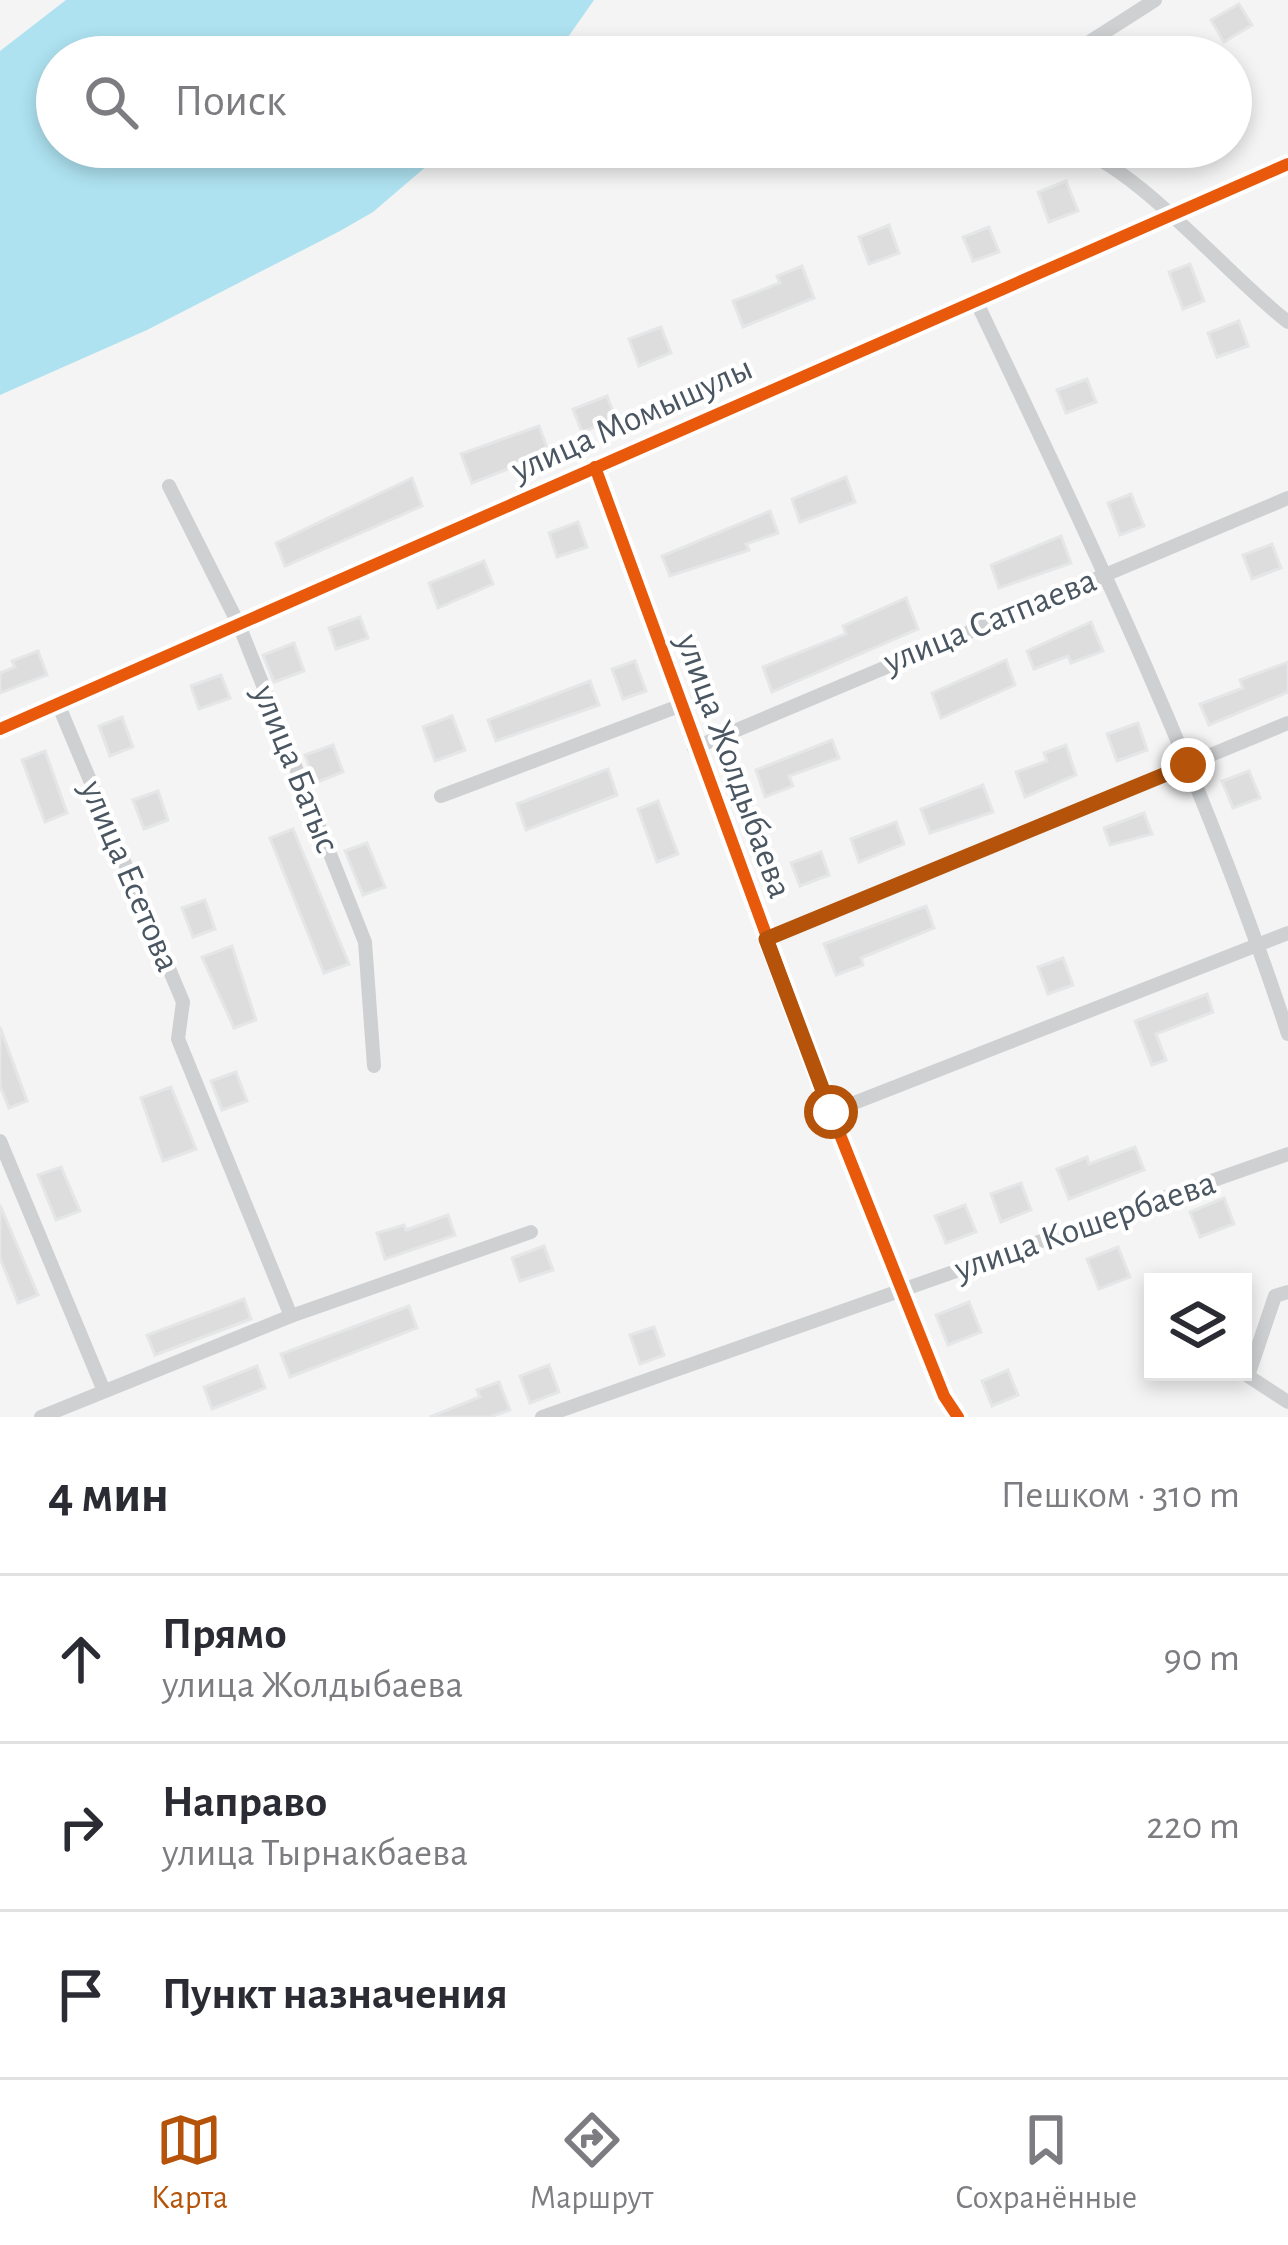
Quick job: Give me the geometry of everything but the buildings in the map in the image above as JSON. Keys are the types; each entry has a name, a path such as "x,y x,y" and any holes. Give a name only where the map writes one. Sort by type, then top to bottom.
{"street":[{"path":"1098,36 1154,0"},
{"name":"улица Момышулы","path":"0,729 1288,164"},
{"path":"1107,168 1288,322"},
{"path":"976,301 1107,573 1259,945 1288,1034"},
{"name":"улица Жолдыбаева","path":"595,467 831,1112 944,1396 958,1417"},
{"name":"улица Батыс","path":"169,486 239,625 365,942 374,1066"},
{"name":"улица Сатпаева","path":"694,748 1288,498"},
{"name":"улица Есетова","path":"58,704 184,1002 178,1039 291,1316"},
{"path":"441,796 679,706"},
{"path":"766,939 1288,723"},
{"path":"831,1112 1288,933"},
{"path":"0,1141 104,1391"},
{"name":"улица Кошербаева","path":"542,1417 1288,1154"},
{"path":"41,1417 291,1316 531,1232"},
{"path":"1288,1292 1275,1296 1247,1376 1288,1402"}],"water":[{"path":"66,0 594,0 569,36 36,36 36,168 424,168 373,212 340,231 147,330 0,395 0,51"}],"cycle path":[{"path":"0,729 1288,164"},
{"path":"595,467 831,1112 944,1396 958,1417"}],"route":[{"path":"831,1112 766,939 1188,765"}]}
